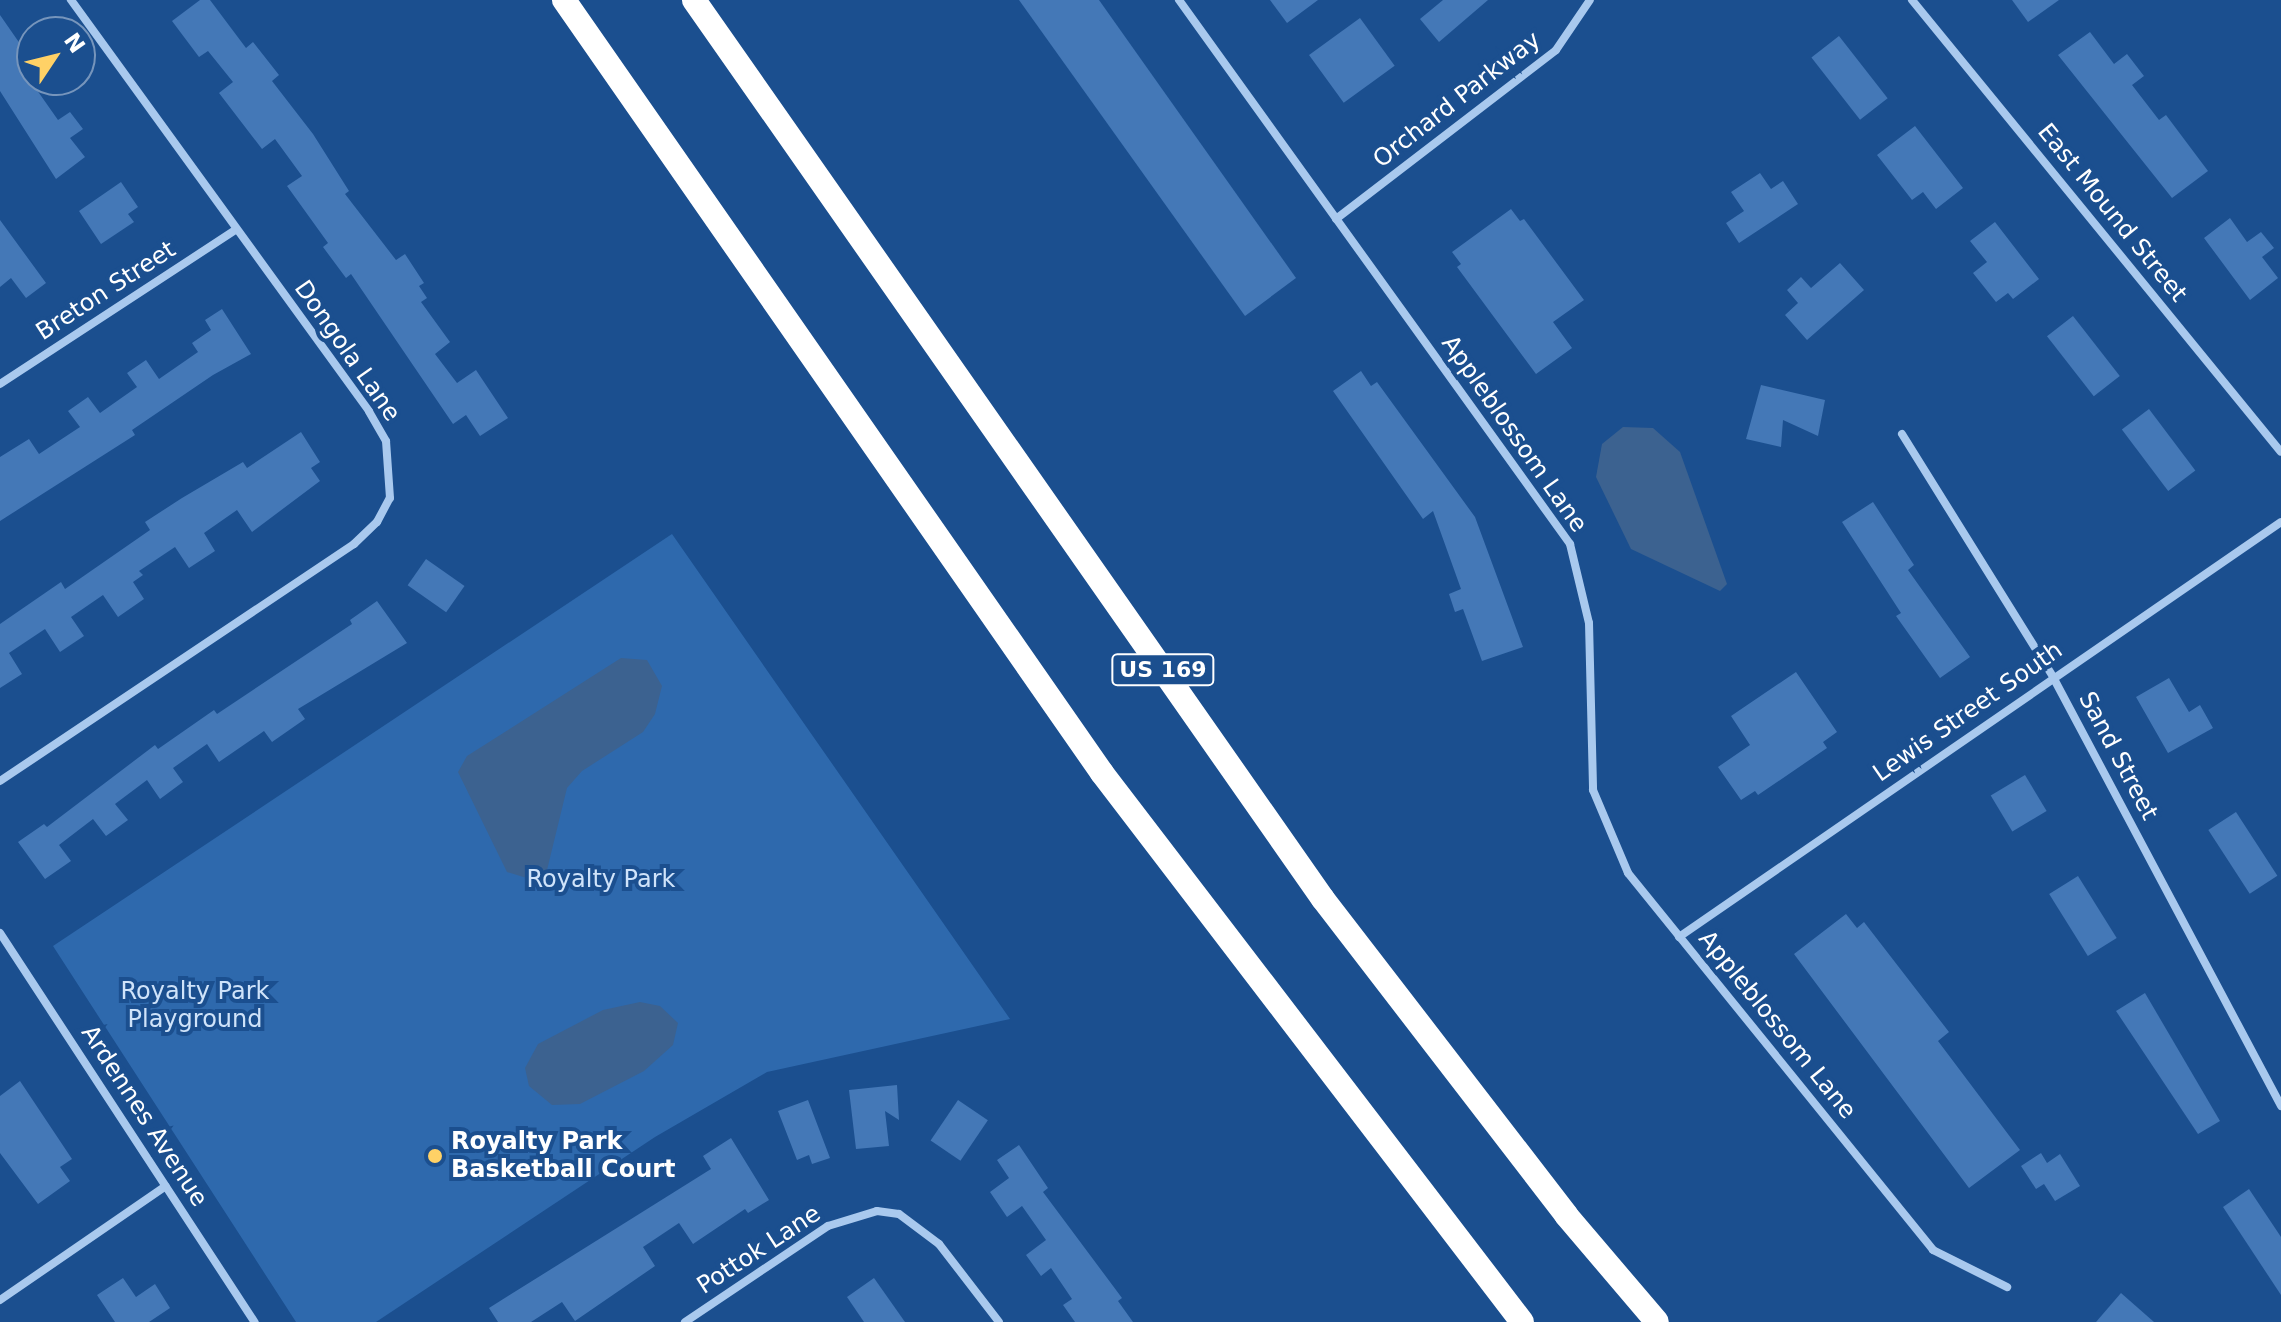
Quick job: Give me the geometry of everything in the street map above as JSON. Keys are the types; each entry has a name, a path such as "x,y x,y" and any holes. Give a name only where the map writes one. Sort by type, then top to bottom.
{"highway":[{"path":"564,0 1102,773 1522,1322"},
{"name":"US 169","path":"694,0 1323,899 1566,1215 1657,1322"}],"street":[{"name":"Dongola Lane","path":"0,781 354,544 377,522 390,498 386,441 369,411 234,231 71,0"},
{"name":"Appleblossom Lane","path":"1179,0 1570,544 1589,623 1593,790 1628,873 1933,1250 2007,1287"},
{"name":"Orchard Parkway","path":"1336,219 1556,50 1590,0"},
{"name":"East Mound Street","path":"1912,0 2281,452"},
{"name":"Breton Street","path":"0,384 234,231"},
{"name":"Sand Street","path":"1902,434 2053,677 2281,1106"},
{"name":"Lewis Street South","path":"1679,937 2281,522"},
{"name":"Ardennes Avenue","path":"0,933 255,1322"},
{"path":"0,1300 166,1186"},
{"name":"Pottok Lane","path":"685,1322 828,1226 877,1211 899,1214 939,1244 999,1322"}],"green space":[{"name":"Royalty Park","path":"672,534 1010,1019 767,1072 655,1137 376,1322 296,1322 53,946"}],"shaded area":[{"path":"1623,427 1653,428 1680,452 1727,584 1720,591 1631,549 1596,477 1602,444"},
{"path":"621,658 647,660 662,686 655,714 643,732 582,771 567,788 547,870 530,879 507,872 458,772 467,756"},
{"path":"640,1002 660,1006 678,1023 673,1045 644,1071 580,1104 552,1105 529,1086 525,1068 538,1044 603,1010"}],"building":[{"path":"200,0 210,0 246,48 253,42 279,75 272,81 313,134 349,191 345,194 396,260 405,254 424,283 419,286 427,298 421,302 450,342 435,354 457,383 476,370 508,418 480,436 466,415 453,424 351,274 346,278 323,247 328,243 287,186 302,176 275,139 262,149 219,93 233,82 208,51 199,57 172,21"},
{"path":"1019,0 1099,0 1296,278 1245,316"},
{"path":"1270,0 1318,0 1287,23"},
{"path":"1443,0 1488,0 1439,42 1420,19"},
{"path":"2012,0 2059,0 2028,22"},
{"path":"0,15 16,38 16,96 41,96 58,120 70,112 83,129 70,138 85,157 56,179 0,91"},
{"path":"1360,18 1395,66 1344,103 1309,55"},
{"path":"2090,32 2114,64 2127,54 2144,76 2132,85 2159,120 2166,115 2208,171 2172,198 2058,55"},
{"path":"1839,36 1888,98 1860,120 1811,58"},
{"path":"1915,126 1963,188 1936,209 1923,192 1912,200 1877,155"},
{"path":"1760,173 1771,189 1783,181 1798,204 1739,243 1726,223 1744,211 1731,192"},
{"path":"121,182 138,207 128,214 134,222 101,244 79,211"},
{"path":"1511,209 1520,221 1524,219 1584,300 1553,322 1572,348 1536,374 1457,267 1461,264 1452,252"},
{"path":"2230,218 2247,242 2261,232 2274,248 2262,257 2278,278 2250,300 2204,238"},
{"path":"0,220 46,283 26,298 11,278 0,287"},
{"path":"1995,222 2039,279 2013,299 2008,293 1996,302 1973,273 1987,262 1970,241"},
{"path":"1840,263 1864,290 1807,340 1785,315 1798,303 1787,290 1801,277 1811,288"},
{"path":"222,309 251,354 213,375 132,430 135,435 0,521 0,457 29,439 39,454 80,427 68,411 88,397 100,413 137,387 127,373 146,360 159,379 198,352 192,343 211,330 205,320"},
{"path":"2073,316 2120,376 2094,396 2047,336"},
{"path":"1361,371 1371,386 1377,382 1475,517 1523,647 1482,661 1463,609 1455,612 1449,594 1461,589 1433,511 1423,519 1333,391"},
{"path":"1761,385 1825,400 1818,436 1783,420 1781,447 1746,439"},
{"path":"2149,409 2195,470 2168,491 2122,429"},
{"path":"301,432 320,462 311,468 320,481 252,532 237,510 204,533 215,551 189,568 175,547 139,571 143,575 133,582 144,599 118,617 103,595 71,617 84,636 60,652 45,629 9,653 22,674 0,688 0,624 61,582 65,589 150,530 145,522 182,498 243,462 247,468"},
{"path":"1873,502 1914,565 1908,570 1970,657 1940,678 1896,616 1901,613 1842,522"},
{"path":"426,559 465,586 446,612 408,585"},
{"path":"377,601 407,643 298,709 305,719 272,742 264,731 219,762 207,744 173,768 183,782 160,799 147,780 115,804 128,820 106,836 93,819 59,845 71,861 45,879 18,842 44,824 47,827 155,745 158,749 214,710 217,714 352,624 350,620"},
{"path":"1796,672 1837,732 1823,742 1827,748 1758,795 1755,791 1741,800 1718,767 1750,745 1731,716"},
{"path":"2169,678 2189,712 2200,705 2213,728 2168,753 2136,697"},
{"path":"2025,775 2047,811 2012,832 1991,796"},
{"path":"2236,812 2277,876 2250,894 2208,830"},
{"path":"2078,876 2117,938 2088,956 2049,894"},
{"path":"1846,914 1857,928 1864,922 1949,1032 1938,1041 2020,1150 1969,1188 1794,954"},
{"path":"2145,993 2220,1121 2198,1134 2116,1011"},
{"path":"20,1081 72,1159 60,1167 70,1181 38,1204 0,1153 0,1096"},
{"path":"897,1085 899,1120 885,1111 889,1146 856,1149 849,1090"},
{"path":"808,1100 830,1158 812,1164 809,1155 797,1160 778,1111"},
{"path":"958,1100 988,1120 960,1161 931,1141"},
{"path":"731,1138 769,1200 748,1213 745,1209 693,1244 679,1223 643,1247 655,1266 575,1321 562,1302 531,1322 498,1322 489,1308 711,1169 703,1156"},
{"path":"1019,1145 1048,1188 1043,1192 1122,1298 1118,1301 1133,1322 1075,1322 1063,1305 1072,1299 1051,1268 1041,1276 1026,1255 1046,1240 1022,1206 1007,1217 990,1192 1009,1178 997,1160"},
{"path":"2041,1153 2047,1163 2060,1154 2080,1186 2055,1201 2044,1184 2036,1189 2021,1166"},
{"path":"2249,1189 2281,1237 2281,1295 2223,1207"},
{"path":"123,1278 136,1297 155,1284 170,1308 149,1322 115,1322 97,1295"},
{"path":"874,1278 905,1322 864,1322 847,1297"},
{"path":"2121,1293 2154,1322 2096,1322"}],"place":[{"name":"Royalty Park Basketball Court","path":"435,1156"}],"park label":[{"name":"Royalty Park Playground","path":"195,1006"}]}
